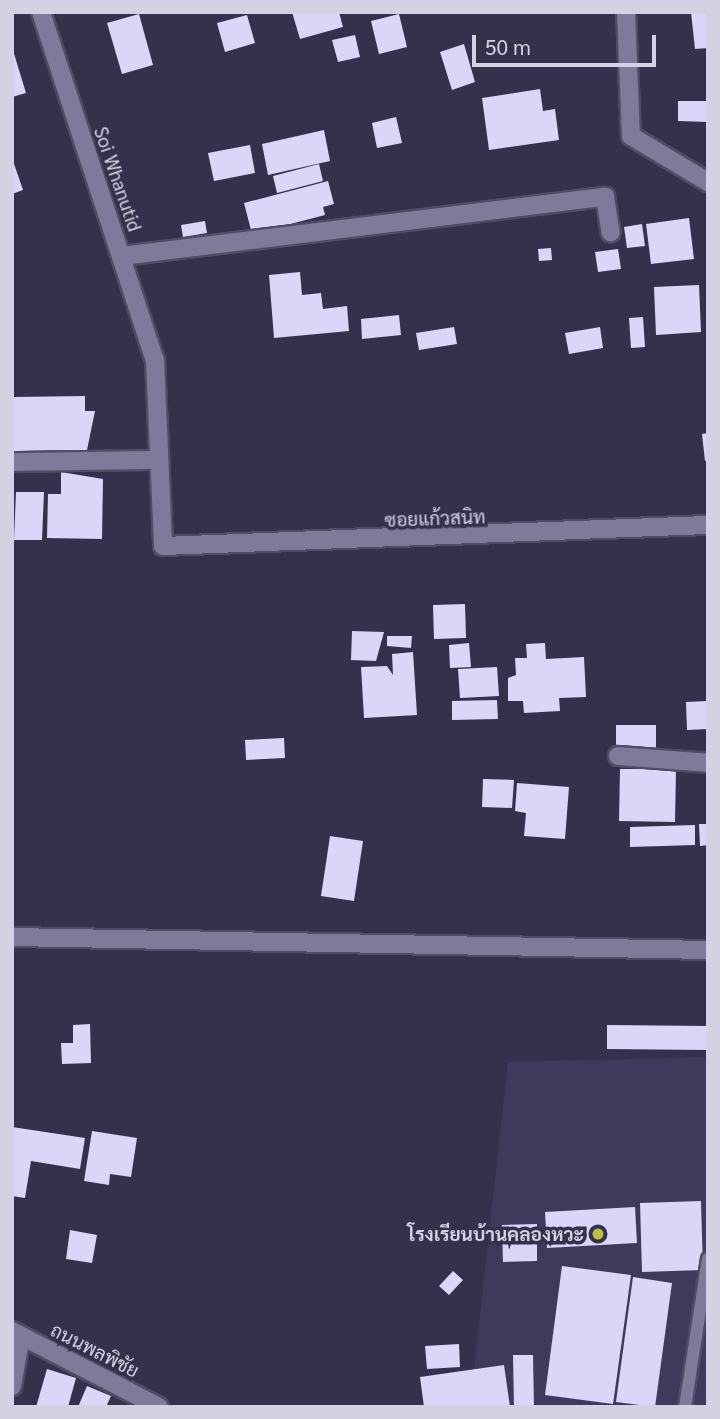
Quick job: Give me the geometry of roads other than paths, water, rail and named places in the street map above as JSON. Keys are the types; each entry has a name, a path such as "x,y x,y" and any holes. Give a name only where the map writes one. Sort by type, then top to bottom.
{"street":[{"name":"Soi Whanutid","path":"41,12 155,360 163,546"},
{"path":"626,12 631,135 708,182"},
{"path":"122,256 605,197 611,233"},
{"path":"12,462 159,460"},
{"name":"ซอยแก้วสนิท","path":"163,546 708,525"},
{"path":"618,757 708,763"},
{"path":"12,937 708,950"},
{"path":"12,1386 17,1333"},
{"name":"ถนนพลพิชัย","path":"17,1333 159,1407"}],"lane":[{"path":"685,1407 708,1259"}],"place":[{"name":"โรงเรียนบ้านคลองหวะ","path":"598,1234"}]}
